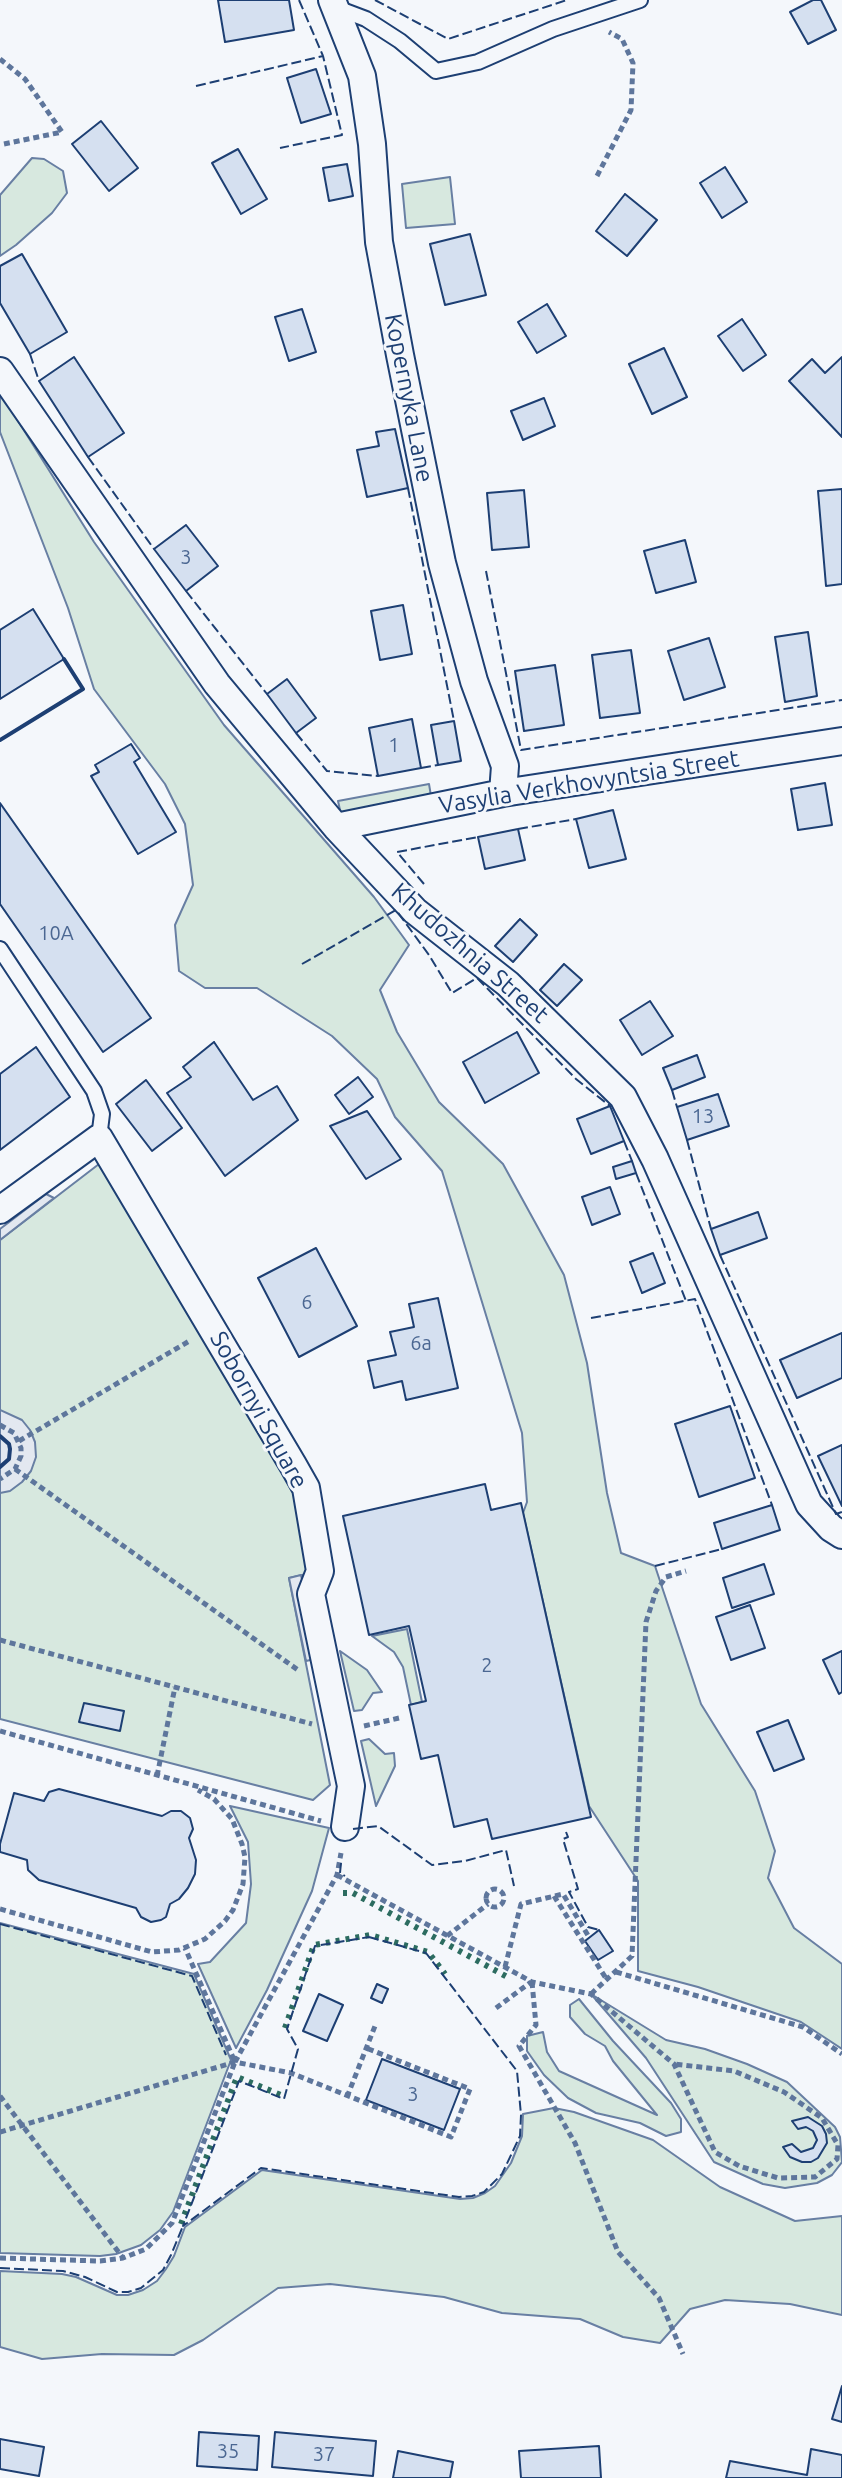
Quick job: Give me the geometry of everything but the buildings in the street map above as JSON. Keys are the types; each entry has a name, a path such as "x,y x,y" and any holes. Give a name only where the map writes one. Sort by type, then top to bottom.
{"street":[{"name":"Kopernyka Lane","path":"334,4 362,76 372,144 379,242 442,563 474,681 505,766 503,793"},
{"name":"Khudozhnia Street","path":"0,371 217,684 336,827 415,911 508,984 623,1097 661,1172 809,1504 831,1528 842,1535"},
{"name":"Vasylia Verkhovyntsia Street","path":"336,827 503,793 842,741"},
{"path":"0,1210 99,1138"},
{"name":"Sobornyi Square","path":"99,1138 306,1488 320,1571 311,1594 351,1786 345,1827"}],"lane":[{"path":"334,4 366,19 400,41 436,71 478,62 553,29 640,0"},
{"path":"0,949 94,1091 102,1114 99,1138"}],"path":[{"path":"597,176 631,110 633,83 633,63 622,39 605,30"},
{"path":"0,59 25,79 62,132 4,144"},
{"path":"19,1441 212,1327"},
{"path":"0,1425 14,1433 19,1441 21,1456 15,1469 0,1479"},
{"path":"15,1469 331,1694"},
{"path":"591,1994 632,1956 646,1622 656,1591 666,1577 686,1571"},
{"path":"0,1640 340,1732 399,1718"},
{"path":"157,1776 175,1687"},
{"path":"0,1731 345,1827 337,1875 235,2062 172,2223 146,2249 123,2258 100,2261 0,2258"},
{"path":"0,1909 144,1950 167,1952 205,1939 225,1921 239,1897 245,1871 242,1844 232,1819 214,1799 190,1786"},
{"path":"337,1875 532,1982 591,1994 674,2064 715,2152 739,2166 778,2178 815,2177 837,2159 838,2145 822,2118 784,2092 734,2071 674,2064"},
{"path":"505,1967 521,1904 563,1894 589,1937"},
{"path":"554,1896 607,1980"},
{"path":"447,1936 488,1904"},
{"path":"185,1948 235,2062"},
{"path":"616,1972 803,2027 842,2054"},
{"path":"496,2008 532,1982"},
{"path":"532,1982 536,2025 519,2046 575,2143 618,2252 659,2298 683,2354"},
{"path":"347,2097 375,2026"},
{"path":"0,2132 235,2062 291,2073 451,2137 470,2089 366,2048"},
{"path":"0,2096 123,2258"}],"shaded area":[{"path":"32,158 44,159 63,171 67,193 52,213 0,256 0,195"},
{"path":"450,177 455,224 406,228 402,184"},
{"path":"0,392 94,542 224,725 374,897 409,945 380,990 397,1032 439,1102 503,1164 564,1275 587,1363 607,1493 621,1553 655,1566 701,1704 755,1791 775,1851 768,1878 794,1928 842,1964 842,2049 801,2022 698,1987 638,1971 638,1881 589,1806 523,1513 527,1502 522,1433 442,1171 395,1117 377,1079 332,1036 257,988 205,988 179,971 175,925 193,885 185,824 165,784 94,689 68,608 0,432"},
{"path":"429,784 432,802 342,819 338,801"},
{"path":"99,1164 298,1490 311,1573 289,1578 330,1785 313,1800 0,1719 0,1240"},
{"path":"46,1194 54,1198 0,1240 0,1229"},
{"path":"0,1410 22,1420 30,1430 36,1457 31,1471 22,1482 10,1491 0,1493"},
{"path":"301,1575 319,1658 306,1661 289,1578"},
{"path":"407,1629 422,1702 411,1705 403,1667 394,1652 372,1636"},
{"path":"340,1651 367,1670 382,1692 373,1693 362,1710 354,1711"},
{"path":"369,1739 385,1754 394,1753 395,1766 376,1806 361,1741"},
{"path":"230,1806 329,1828 312,1891 267,1990 236,2048 198,1964 210,1962 246,1923 251,1884 248,1842"},
{"path":"0,1923 194,1974 231,2060 173,2212 160,2230 141,2245 100,2256 0,2253"},
{"path":"591,1994 666,2040 705,2049 787,2082 835,2127 840,2137 842,2162 832,2175 817,2183 785,2188 763,2184 714,2162 646,2058"},
{"path":"579,1999 671,2103 681,2119 681,2132 666,2136 640,2123 596,2113 568,2098 544,2075 527,2051 527,2036 543,2032 547,2052 559,2071 657,2115 613,2061 605,2046 585,2034 570,2017 570,2005"},
{"path":"554,2108 653,2140 720,2187 795,2221 842,2216 842,2315 790,2304 725,2300 690,2309 660,2343 623,2337 580,2319 502,2313 444,2297 330,2284 278,2288 203,2340 174,2355 102,2354 42,2359 0,2347 0,2271 62,2274 117,2295 143,2290 157,2281 166,2269 185,2227 262,2170 460,2199 473,2198 495,2186 511,2163 522,2136 523,2114"}],"hedge":[{"path":"343,1893 353,1893 511,1979"},
{"path":"285,2028 314,1945 370,1935 428,1952 445,1974"},
{"path":"181,2224 237,2077 281,2095"}],"fence":[{"path":"299,0 323,56"},
{"path":"375,0 448,39 567,0"},
{"path":"196,86 323,56 342,135 280,148"},
{"path":"30,354 39,381"},
{"path":"88,457 154,549"},
{"path":"408,488 454,721"},
{"path":"486,571 521,750 842,700"},
{"path":"186,591 267,694"},
{"path":"296,733 327,771 378,776"},
{"path":"421,768 438,765"},
{"path":"518,829 576,819"},
{"path":"424,884 397,852 478,837"},
{"path":"302,964 396,910 452,993 477,978 576,1079 610,1106"},
{"path":"672,1090 677,1107"},
{"path":"687,1140 711,1229"},
{"path":"624,1141 632,1161"},
{"path":"636,1173 686,1301"},
{"path":"720,1255 836,1514 842,1512"},
{"path":"591,1318 695,1299 772,1505"},
{"path":"655,1566 722,1549"},
{"path":"353,1829 378,1826 432,1865 465,1861 506,1850 514,1886"},
{"path":"566,1832 568,1837 563,1839 578,1889 569,1892 588,1927 599,1930"},
{"path":"341,1863 340,1873 345,1876"},
{"path":"0,1924 192,1976 226,2055"},
{"path":"369,1937 426,1953 517,2071 520,2136 502,2174 484,2192 459,2197 261,2168 183,2226 239,2081 284,2099 298,2049 287,2029 315,1946 369,1937"},
{"path":"0,2268 63,2271 117,2292 128,2292 141,2288 163,2270 183,2226"}],"wall":[{"path":"0,740 83,689 64,659"},
{"path":"0,1436 10,1449 9,1459 0,1467"}]}
